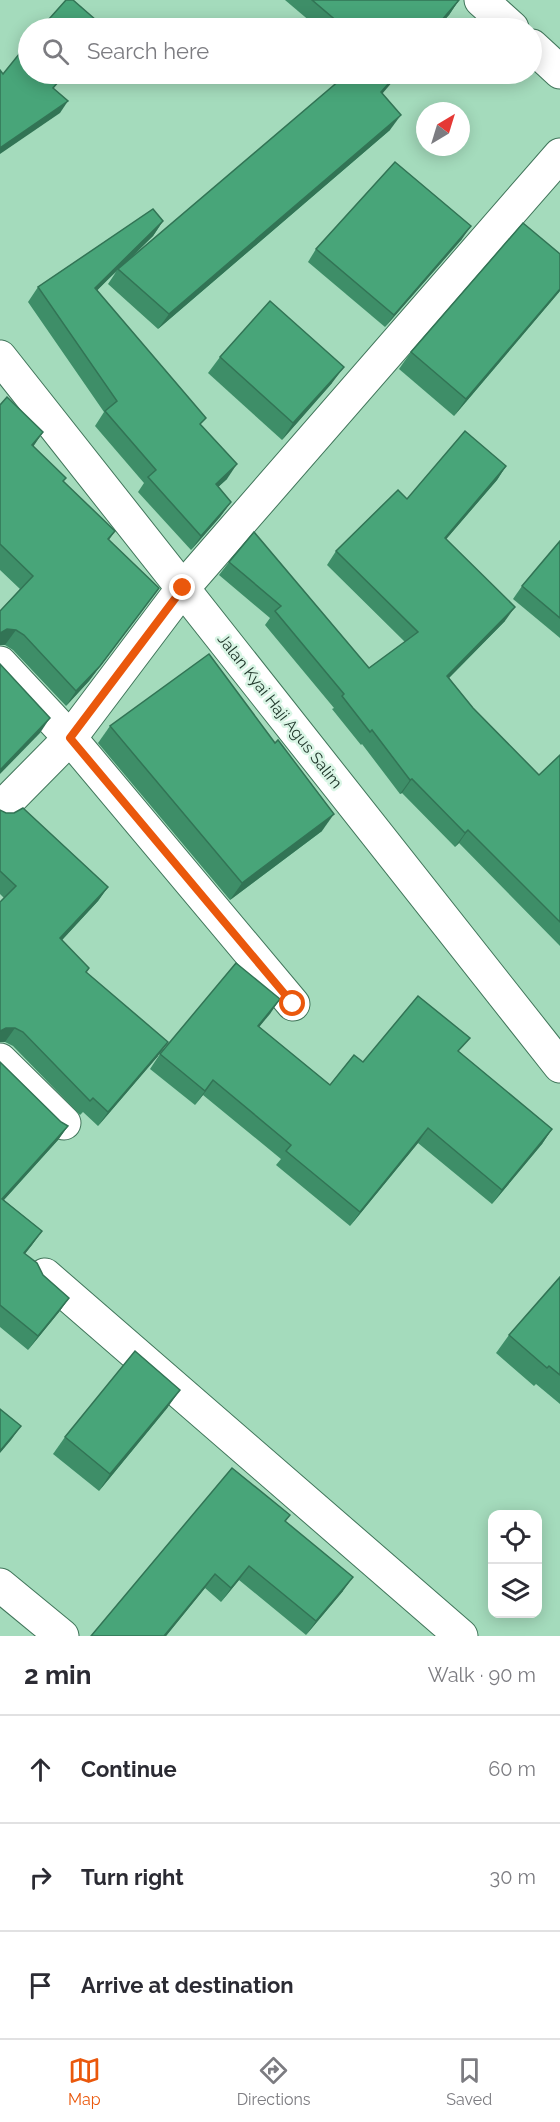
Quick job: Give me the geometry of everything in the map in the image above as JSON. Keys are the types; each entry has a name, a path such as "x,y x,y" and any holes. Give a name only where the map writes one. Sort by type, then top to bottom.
{"street":[{"path":"481,0 501,18"},
{"path":"542,56 560,72"},
{"path":"0,809 70,738 183,588 560,155"},
{"name":"Jalan Kyai Haji Agus Salim","path":"0,357 560,1066"},
{"path":"0,663 70,738 293,1004"},
{"path":"0,1060 64,1123"},
{"path":"45,1275 461,1636"},
{"path":"0,1585 62,1636"}],"building":[{"path":"66,0 73,0 94,18 50,18"},
{"path":"312,0 459,0 444,18 333,18"},
{"path":"18,55 18,84 56,84 53,88 68,101 0,148 0,70 3,74"},
{"path":"335,84 388,84 381,92 401,115 169,314 118,269"},
{"path":"395,162 471,226 394,315 316,249"},
{"path":"153,209 163,221 95,288 206,418 200,424 237,464 216,484 231,502 201,536 148,477 156,470 105,411 117,401 38,287"},
{"path":"523,223 560,254 560,289 466,399 411,352"},
{"path":"270,301 344,367 293,423 220,357"},
{"path":"7,397 43,432 32,445 66,478 63,481 115,531 108,539 159,588 100,666 76,691 24,635 16,630 7,629 0,633 0,611 33,576 0,544 0,405"},
{"path":"465,431 506,466 445,538 515,607 447,676 473,708 539,775 560,755 560,922 468,830 465,833 412,779 410,780 372,730 370,732 342,696 344,694 275,611 281,606 229,562 254,532 369,668 418,632 336,551 398,490 407,499"},
{"path":"560,541 560,618 522,586"},
{"path":"209,654 275,743 278,740 334,814 242,883 110,726"},
{"path":"0,664 50,718 0,770"},
{"path":"23,808 108,887 60,938 89,968 86,972 168,1042 108,1112 93,1098 90,1101 23,1032 15,1028 0,1031 0,902 16,886 0,871 0,810 14,813"},
{"path":"236,963 280,999 258,1026 330,1085 354,1055 363,1062 418,996 470,1038 458,1051 552,1129 502,1190 428,1128 360,1212 286,1151 291,1145 213,1080 205,1091 160,1054"},
{"path":"0,1062 61,1122 68,1126 2,1199 42,1231 24,1253 37,1263 43,1275 69,1298 38,1336 0,1305"},
{"path":"560,1277 560,1375 549,1366 547,1368 509,1335"},
{"path":"135,1351 180,1390 110,1474 65,1437"},
{"path":"0,1409 21,1426 0,1451"},
{"path":"232,1468 290,1515 285,1521 353,1577 316,1621 249,1566 231,1588 215,1574 164,1636 91,1636"}],"route":[{"path":"183,588 70,738 293,1004"}]}
